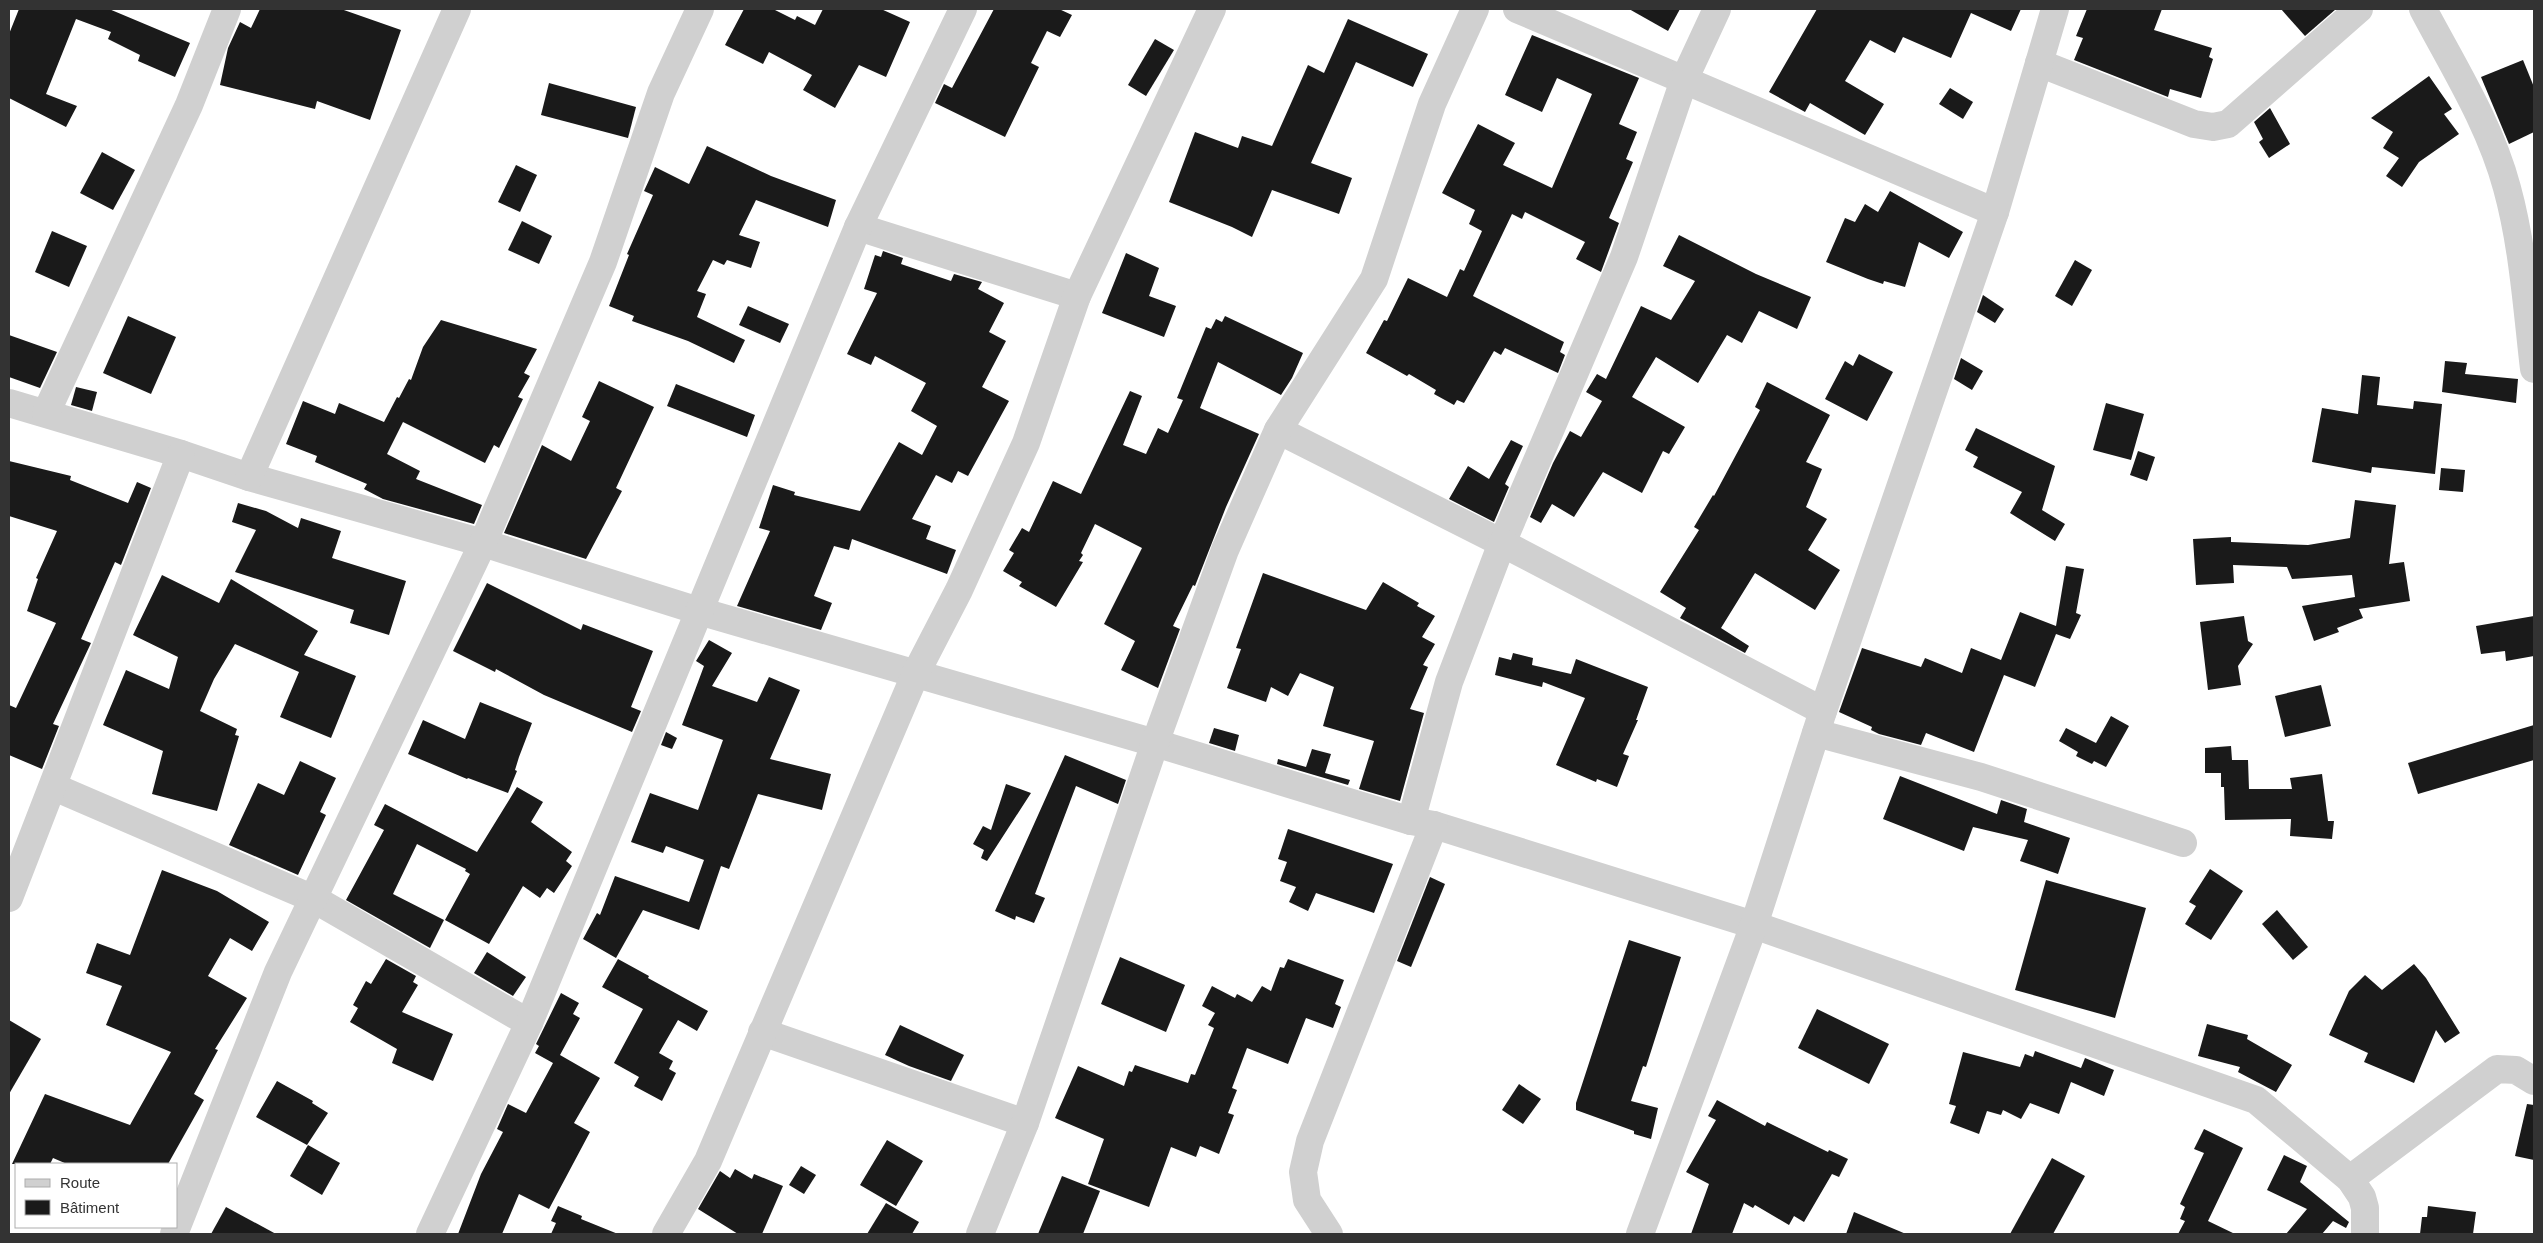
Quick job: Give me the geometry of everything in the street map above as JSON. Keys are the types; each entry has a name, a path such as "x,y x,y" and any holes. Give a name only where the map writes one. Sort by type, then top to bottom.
{"street":[{"path":"46,413 189,105 227,9"},
{"path":"249,476 457,9"},
{"path":"178,1224 278,972 483,543 603,262 661,93 700,9"},
{"path":"430,1234 529,1023 858,227 963,9"},
{"path":"666,1234 708,1161 915,675 959,590 1026,443 1077,296 1212,9"},
{"path":"980,1234 1025,1123 1155,743 1224,550 1278,430 1374,279 1432,104 1475,9"},
{"path":"1517,9 1995,212"},
{"path":"1329,1234 1307,1200 1303,1172 1310,1140 1422,823 1449,682 1502,543 1624,257 1684,80 1717,9"},
{"path":"1640,1234 1754,925 1819,722 1995,212 2055,9"},
{"path":"2039,63 2194,124 2214,128 2228,124 2359,9"},
{"path":"2423,9 2486,131 2507,188 2520,253 2534,369"},
{"path":"858,227 1077,296"},
{"path":"9,403 249,476 483,543 699,611 1155,743 1754,925 2256,1100 2350,1179 2366,1208 2365,1234"},
{"path":"1278,430 1502,543 1819,722 2183,843"},
{"path":"9,898 54,787 181,454"},
{"path":"54,787 314,899 529,1023"},
{"path":"762,1032 1025,1123"},
{"path":"2350,1179 2497,1069 2516,1070 2534,1081"}],"building":[{"path":"19,9 109,9 190,43 175,77 138,61 140,55 108,39 111,32 76,19 46,94 77,106 66,127 9,98 9,34"},
{"path":"260,9 341,9 401,30 370,120 317,101 315,109 220,85 228,48 240,22 251,28"},
{"path":"744,9 773,9 795,20 797,16 815,25 823,9 881,9 910,22 886,77 859,65 835,108 803,90 812,75 769,52 763,64 725,45"},
{"path":"994,9 1059,9 1072,15 1060,37 1047,31 1031,63 1039,67 1005,137 935,103 944,84 952,88"},
{"path":"1629,9 1680,9 1668,31"},
{"path":"1817,9 2021,9 2011,31 1971,13 1951,58 1903,37 1895,53 1870,40 1845,81 1884,104 1865,135 1810,103 1805,112 1769,92"},
{"path":"2087,9 2162,9 2154,30 2212,48 2209,57 2213,59 2201,98 2170,89 2168,97 2074,60 2083,38 2076,36"},
{"path":"2281,9 2336,9 2305,36"},
{"path":"1348,19 1428,54 1413,87 1356,62 1311,163 1352,178 1339,214 1272,190 1252,237 1169,202 1195,132 1238,148 1242,136 1272,146 1308,65 1324,73"},
{"path":"1532,35 1639,78 1619,124 1637,132 1626,159 1633,162 1609,218 1619,223 1601,272 1576,259 1585,242 1525,212 1522,219 1512,214 1473,296 1564,342 1560,352 1565,355 1558,373 1505,348 1501,355 1494,351 1464,403 1457,400 1454,405 1434,394 1436,390 1409,374 1407,376 1366,353 1384,320 1387,321 1408,278 1447,297 1460,269 1464,271 1482,231 1469,224 1475,210 1442,193 1478,124 1515,143 1503,165 1552,188 1592,94 1557,78 1542,112 1505,95"},
{"path":"1155,39 1174,50 1146,96 1128,85"},
{"path":"2523,60 2534,87 2534,132 2509,144 2481,77"},
{"path":"2429,76 2452,109 2444,114 2459,134 2419,162 2402,187 2386,176 2399,158 2383,148 2393,132 2371,118"},
{"path":"549,83 636,107 628,138 541,115"},
{"path":"1950,88 1973,102 1963,119 1939,104"},
{"path":"2270,108 2290,144 2269,158 2259,142 2263,139 2254,122"},
{"path":"707,146 771,176 836,200 828,227 756,200 739,235 760,242 751,268 727,260 724,265 713,260 697,291 706,294 697,317 745,340 734,363 688,341 632,321 634,316 609,306 629,255 627,254 653,195 644,191 655,167 689,184"},
{"path":"102,152 135,170 113,210 80,193"},
{"path":"516,165 537,175 520,212 498,202"},
{"path":"1890,191 1963,232 1949,258 1919,242 1905,287 1884,281 1883,284 1826,262 1845,218 1855,222 1865,204 1878,212"},
{"path":"522,221 552,236 539,264 508,250"},
{"path":"52,231 87,246 69,287 35,272"},
{"path":"1679,235 1756,274 1811,297 1797,329 1759,311 1742,343 1727,335 1698,383 1656,357 1632,397 1685,427 1669,454 1663,451 1642,493 1603,472 1574,517 1552,504 1541,523 1530,517 1553,463 1570,431 1581,437 1602,401 1586,392 1597,374 1606,379 1641,306 1671,320 1695,281 1663,266"},
{"path":"883,251 903,258 901,264 951,281 954,274 982,282 978,289 1004,303 989,332 1006,341 982,387 1009,401 968,476 958,471 952,483 936,475 912,519 931,526 926,539 956,550 947,574 852,539 849,550 834,546 814,596 832,603 821,630 737,606 770,531 759,528 773,485 795,492 794,495 860,511 899,442 922,455 937,426 911,411 926,383 875,356 871,365 847,354 877,293 864,289 875,255 881,257"},
{"path":"1126,253 1159,268 1149,296 1176,306 1164,337 1102,313"},
{"path":"2075,260 2092,270 2072,306 2055,296"},
{"path":"1983,295 2004,309 1995,323 1977,312"},
{"path":"748,306 789,324 780,343 739,325"},
{"path":"128,316 176,337 151,394 103,373"},
{"path":"1225,316 1303,353 1292,378 1281,395 1218,362 1200,408 1259,434 1226,507 1195,586 1193,585 1173,626 1180,629 1158,688 1121,670 1135,641 1104,624 1142,548 1095,524 1081,553 1083,555 1079,561 1083,562 1056,607 1019,586 1022,582 1003,571 1014,553 1009,550 1022,528 1029,532 1053,481 1081,494 1130,391 1142,396 1123,445 1146,454 1158,428 1168,433 1183,400 1177,398 1206,327 1211,329 1216,319 1222,322"},
{"path":"441,320 537,349 524,373 530,376 518,397 523,399 499,448 494,445 485,463 403,422 387,454 420,471 416,479 482,505 474,524 383,499 364,489 367,484 315,462 317,456 286,444 303,401 335,414 339,403 384,422 397,397 399,398 409,379 411,380 423,347"},
{"path":"9,335 57,352 40,388 9,377"},
{"path":"1859,354 1893,372 1867,421 1825,399 1845,361 1853,366"},
{"path":"1961,358 1983,371 1972,390 1954,379"},
{"path":"2445,361 2467,363 2465,374 2518,379 2516,403 2442,392"},
{"path":"2362,375 2380,377 2377,405 2413,409 2414,401 2442,404 2435,474 2372,467 2371,473 2312,462 2322,408 2358,414"},
{"path":"599,381 654,407 616,488 622,491 586,559 504,533 542,445 571,461 590,421 582,417"},
{"path":"1767,382 1830,415 1806,462 1822,469 1806,507 1827,519 1808,550 1840,570 1815,610 1755,573 1721,628 1749,646 1745,653 1680,618 1686,608 1660,592 1699,530 1694,527 1714,496 1760,410 1755,407"},
{"path":"676,384 755,415 747,437 667,406"},
{"path":"76,387 97,392 92,411 71,405"},
{"path":"2106,403 2144,414 2131,460 2093,450"},
{"path":"1976,428 2055,466 2042,510 2065,524 2055,541 2010,513 2022,492 1973,467 1978,457 1965,450"},
{"path":"1511,440 1523,446 1505,484 1509,487 1494,522 1449,499 1468,466 1489,479"},
{"path":"2138,451 2155,457 2147,481 2130,475"},
{"path":"9,461 71,476 70,480 128,503 137,482 151,488 121,565 115,562 81,639 91,643 53,724 59,726 42,769 9,755 9,705 16,708 56,623 27,611 38,579 36,578 57,531 9,516"},
{"path":"2441,468 2465,470 2463,492 2439,490"},
{"path":"2355,500 2396,505 2389,564 2404,562 2410,601 2359,609 2363,618 2337,628 2339,632 2314,641 2302,606 2355,597 2352,575 2292,579 2287,567 2233,565 2234,583 2196,585 2193,539 2231,537 2231,542 2308,545 2350,538"},
{"path":"238,503 266,511 298,528 301,518 341,531 332,558 406,581 389,635 350,623 354,610 235,572 256,530 232,522"},
{"path":"2066,566 2084,569 2076,613 2081,615 2070,639 2056,634 2035,687 2004,675 1974,752 1926,733 1921,745 1879,734 1871,730 1872,727 1839,712 1862,648 1921,667 1925,658 1962,673 1971,648 2001,660 2020,612 2056,626"},
{"path":"1263,573 1366,610 1383,582 1419,603 1417,606 1435,616 1422,637 1435,644 1423,665 1428,667 1410,709 1424,713 1400,801 1359,789 1374,741 1323,726 1334,687 1300,673 1288,696 1271,687 1266,702 1227,688 1241,649 1236,648"},
{"path":"162,575 219,603 231,579 318,631 304,655 356,676 331,738 280,717 299,672 235,644 214,679 200,711 237,729 235,735 239,736 217,811 152,794 163,751 103,725 126,670 169,689 178,657 133,635"},
{"path":"487,583 581,630 583,624 653,651 631,707 641,711 632,732 544,695 496,669 495,672 453,651"},
{"path":"2244,616 2248,641 2253,644 2238,666 2241,685 2208,690 2200,622"},
{"path":"2534,616 2534,656 2506,661 2505,651 2481,654 2476,626"},
{"path":"709,640 732,653 712,686 757,702 769,677 800,690 770,759 831,774 822,810 758,794 729,869 721,866 699,930 643,910 616,958 583,939 597,913 600,915 615,876 689,902 704,860 666,846 663,853 631,842 650,793 698,810 723,740 682,725 704,666 696,661"},
{"path":"1513,653 1533,658 1532,665 1571,674 1576,659 1648,687 1636,720 1638,720 1623,754 1629,756 1617,787 1597,779 1596,782 1556,765 1585,698 1543,682 1542,687 1495,675 1499,657 1511,660"},
{"path":"2321,685 2331,726 2285,737 2275,696"},
{"path":"480,702 532,723 508,793 467,779 408,754 423,720 465,739"},
{"path":"2111,716 2129,726 2106,767 2094,761 2092,764 2076,756 2078,752 2059,741 2066,728 2096,743"},
{"path":"2534,725 2534,760 2418,794 2408,763"},
{"path":"1214,728 1239,735 1235,751 1209,743"},
{"path":"666,732 677,738 672,749 661,745"},
{"path":"2231,746 2232,760 2248,760 2249,789 2292,789 2290,778 2322,774 2328,821 2334,821 2332,839 2290,836 2291,819 2225,820 2224,787 2221,787 2221,773 2205,773 2205,748"},
{"path":"1312,749 1331,754 1325,773 1350,780 1348,785 1277,764 1278,759 1306,767"},
{"path":"1065,755 1126,780 1118,804 1076,786 1035,894 1045,898 1034,923 1016,916 1015,920 995,911"},
{"path":"300,761 336,778 320,812 326,815 298,875 229,845 258,783 284,795"},
{"path":"1900,776 1997,814 2001,800 2027,809 2024,822 2070,838 2058,874 2020,861 2028,840 1973,827 1964,851 1883,819"},
{"path":"1006,784 1031,793 987,861 981,858 984,850 973,844 983,826 991,830"},
{"path":"517,787 543,802 531,822 572,852 566,861 572,866 554,893 547,888 540,898 523,886 489,944 445,920 470,874 465,871 466,869 417,844 393,894 444,920 430,948 346,900 384,830 374,825 385,804 477,852"},
{"path":"1288,829 1393,864 1374,913 1316,893 1308,911 1289,902 1296,887 1280,881 1287,862 1278,859"},
{"path":"2210,869 2243,891 2211,940 2185,924 2196,906 2189,902"},
{"path":"162,870 217,891 269,922 252,951 230,938 208,976 247,998 215,1049 218,1050 194,1094 204,1100 169,1163 65,1163 53,1158 50,1163 12,1164 45,1094 130,1125 171,1052 106,1025 122,986 86,973 97,943 130,955"},
{"path":"1430,877 1445,884 1411,967 1397,961"},
{"path":"2046,880 2146,908 2115,1018 2015,990"},
{"path":"2277,910 2308,947 2293,960 2262,924"},
{"path":"1629,940 1681,957 1646,1067 1643,1066 1631,1101 1658,1108 1651,1139 1576,1110 1576,1103"},
{"path":"487,952 526,977 513,996 474,973"},
{"path":"1120,957 1185,985 1166,1032 1101,1004"},
{"path":"386,959 416,976 413,982 418,985 402,1012 453,1034 433,1081 392,1063 397,1049 350,1022 358,1008 353,1005 366,981 371,984"},
{"path":"618,959 708,1011 697,1031 678,1020 659,1053 673,1061 669,1069 676,1073 662,1101 634,1086 639,1077 614,1063 643,1009 602,987"},
{"path":"1288,959 1344,980 1335,1004 1341,1007 1333,1028 1306,1018 1288,1064 1247,1048 1232,1088 1237,1090 1228,1113 1234,1115 1219,1154 1200,1146 1196,1157 1171,1147 1149,1207 1088,1184 1104,1139 1055,1118 1078,1066 1124,1086 1129,1071 1132,1072 1135,1065 1188,1083 1191,1074 1195,1075 1214,1028 1208,1025 1215,1013 1202,1006 1212,986 1235,998 1237,994 1252,1002 1262,986 1271,991 1280,967 1284,968"},
{"path":"2414,964 2426,978 2460,1033 2445,1043 2436,1030 2414,1083 2364,1062 2368,1053 2329,1035 2349,991 2365,975 2382,990"},
{"path":"561,993 579,1003 573,1014 580,1018 560,1055 600,1078 574,1123 590,1132 549,1209 519,1194 502,1234 458,1234 481,1174 503,1132 497,1129 508,1104 526,1113 553,1063 535,1053 539,1046 536,1044"},
{"path":"1817,1009 1889,1044 1869,1084 1798,1048"},
{"path":"9,1020 41,1039 9,1094"},
{"path":"2207,1024 2248,1035 2247,1039 2292,1065 2276,1092 2238,1072 2240,1067 2198,1056"},
{"path":"900,1025 964,1055 951,1081 885,1055"},
{"path":"2035,1051 2081,1068 2085,1058 2114,1070 2104,1096 2071,1082 2059,1114 2030,1103 2021,1119 2003,1110 2001,1115 1987,1111 1979,1134 1950,1123 1956,1106 1949,1104 1963,1052 2020,1067 2025,1054 2033,1057"},
{"path":"277,1081 313,1101 312,1103 328,1113 307,1145 256,1117"},
{"path":"1519,1084 1541,1099 1523,1124 1502,1110"},
{"path":"1717,1100 1765,1126 1767,1122 1828,1152 1829,1150 1848,1159 1839,1177 1832,1174 1804,1222 1794,1216 1789,1225 1755,1205 1753,1208 1744,1203 1732,1234 1691,1234 1709,1184 1686,1172 1716,1120 1708,1116"},
{"path":"2527,1104 2534,1105 2534,1160 2515,1156"},
{"path":"2204,1129 2243,1148 2208,1221 2235,1234 2178,1234 2185,1221 2180,1219 2185,1207 2180,1204 2204,1153 2194,1149"},
{"path":"887,1140 923,1161 896,1206 860,1185"},
{"path":"308,1145 340,1163 322,1195 290,1176"},
{"path":"2284,1155 2307,1166 2300,1182 2349,1222 2346,1228 2333,1221 2322,1234 2286,1234 2307,1209 2267,1190"},
{"path":"2052,1158 2085,1176 2053,1234 2010,1234"},
{"path":"801,1166 816,1175 804,1194 789,1185"},
{"path":"735,1169 752,1179 754,1174 783,1186 762,1234 738,1234 698,1209 720,1171 730,1178"},
{"path":"1062,1176 1100,1191 1083,1234 1038,1234"},
{"path":"886,1203 919,1222 912,1234 867,1234"},
{"path":"558,1206 582,1216 581,1219 618,1234 551,1234 556,1223 551,1221"},
{"path":"2428,1206 2476,1212 2473,1234 2420,1234 2422,1217 2427,1217"},
{"path":"226,1207 276,1234 211,1234"},
{"path":"1854,1212 1906,1234 1846,1234"}]}
